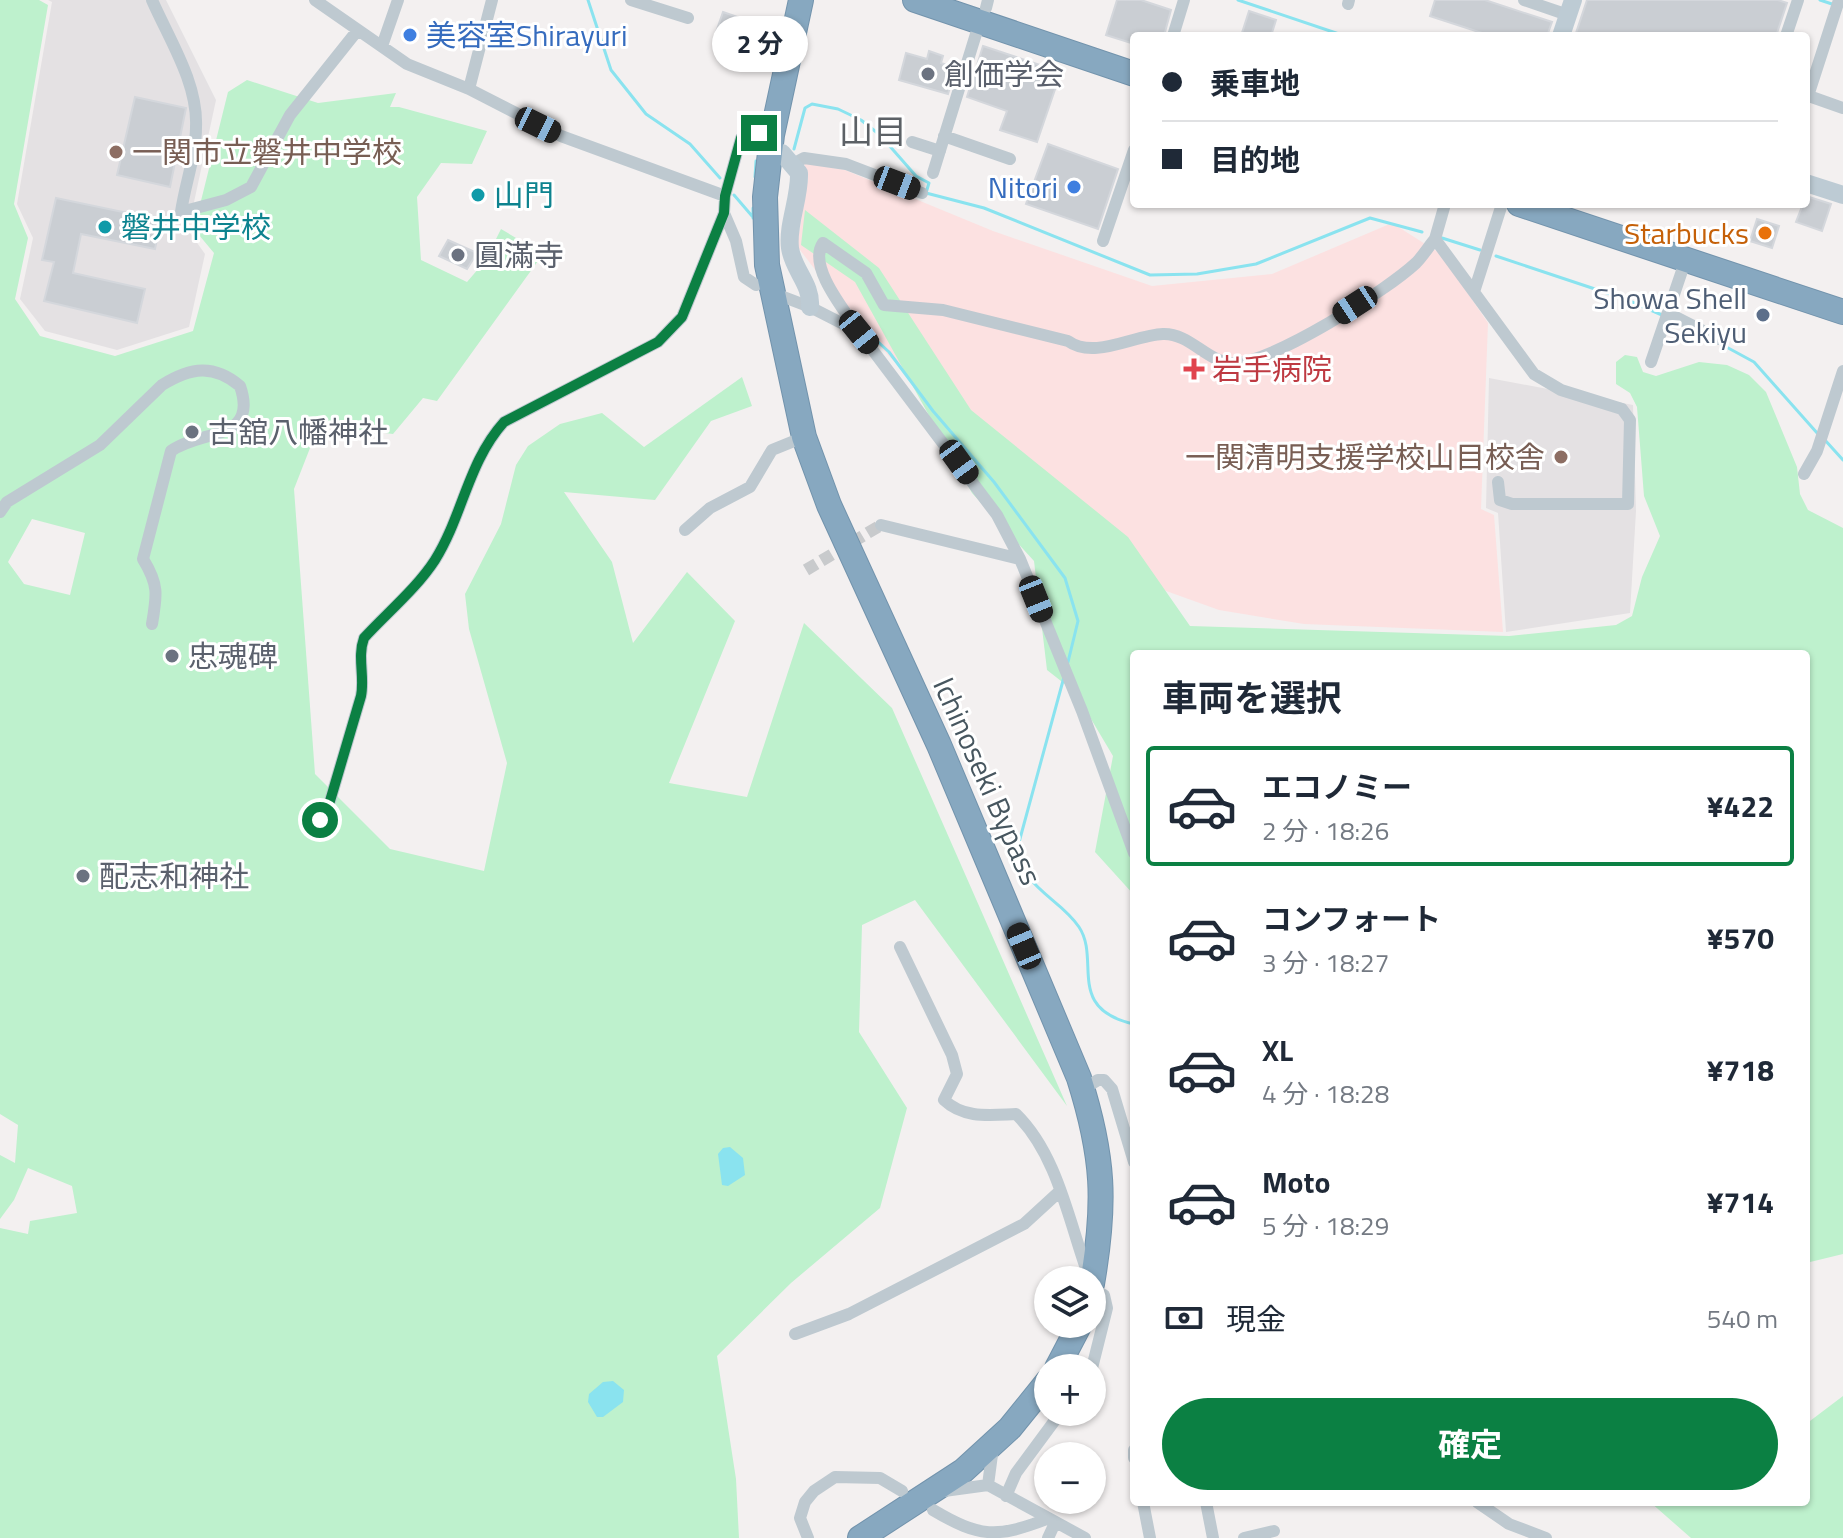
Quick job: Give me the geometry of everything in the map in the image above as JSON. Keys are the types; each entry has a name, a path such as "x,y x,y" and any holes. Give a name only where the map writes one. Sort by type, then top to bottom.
{"highway":[{"name":"Ichinoseki Bypass","path":"782,151 801,0"},
{"name":"Ichinoseki Bypass","path":"815,0 790,103 782,151 765,197 767,265 778,303 804,437 829,505 939,745 1083,1089 1095,1125 1102,1177 1102,1225 1094,1266"},
{"path":"915,0 985,10 1130,57"},
{"path":"961,0 1130,72"},
{"path":"1531,208 1843,312"},
{"path":"1578,208 1843,295"},
{"path":"860,1538 932,1501 994,1444 1034,1397"}],"street":[{"path":"152,0 183,68 196,109 194,152 181,212 226,200 251,187 290,115 357,31"},
{"path":"315,0 407,64 469,89 561,136 725,196"},
{"path":"382,46 398,0"},
{"path":"469,89 492,0"},
{"path":"631,0 688,18"},
{"path":"1174,32 1184,0"},
{"path":"1524,0 1570,7 1562,32"},
{"path":"1787,32 1798,0"},
{"path":"1810,87 1839,0"},
{"path":"933,173 985,10"},
{"path":"1810,97 1843,108"},
{"path":"320,820 330,801 361,696 364,683 360,648 364,638 433,562 451,529 479,456 504,422 658,342 682,317 724,213 725,196 741,138 752,132 782,151 804,158 846,164 922,193"},
{"path":"944,136 1010,159"},
{"path":"912,142 940,151"},
{"path":"782,151 799,173 790,248 794,263 808,287 810,307"},
{"path":"1103,241 1130,162"},
{"path":"1810,184 1843,195"},
{"path":"1130,842 1082,711 1020,559 997,515 859,332 819,268 817,251 823,243 866,273 884,305 943,310 1068,341 1077,347 1093,348 1164,334 1177,336 1214,358 1235,363 1301,340 1417,262 1435,239 1444,208"},
{"path":"1474,292 1501,208"},
{"path":"724,213 736,241 744,277 756,285"},
{"path":"1435,239 1534,374 1561,390 1622,409 1630,420 1628,504 1512,504 1500,500 1498,482"},
{"path":"1651,362 1686,259"},
{"path":"778,303 810,307 859,332"},
{"path":"1668,313 1719,339"},
{"path":"0,512 7,502 100,445 152,394 174,378 208,369 224,372 240,386 244,412 239,423 229,430 184,442 171,451 143,559 157,590 152,624"},
{"path":"1804,474 1817,451 1843,371"},
{"path":"685,530 710,508 750,487 772,450 804,437"},
{"path":"881,525 1020,559"},
{"path":"900,947 952,1055 957,1074 944,1100 953,1109 966,1113 1016,1114 1033,1130 1060,1191 1085,1266"},
{"path":"1083,1089 1098,1080 1104,1080 1112,1089 1130,1149"},
{"path":"795,1334 849,1314 1024,1224 1060,1191"},
{"path":"1006,1496 1016,1473 1051,1426"},
{"path":"988,1485 994,1444"},
{"path":"808,1538 800,1518 805,1502 814,1491 835,1477 880,1478 902,1491"},
{"path":"932,1501 988,1485 1085,1538"},
{"path":"932,1501 971,1530 999,1538 1051,1521"},
{"path":"1144,1506 1150,1538"},
{"path":"1207,1506 1213,1538"},
{"path":"1483,1506 1509,1524 1546,1538"},
{"path":"1048,1538 1051,1521"},
{"path":"1501,1538 1509,1524"},
{"path":"1244,1538 1274,1531"}],"shaded area":[{"name":"一関市立磐井中学校","path":"48,0 166,0 216,100 188,230 205,254 189,327 117,350 45,331 20,299 33,238 17,204 52,2"},
{"name":"岩手病院","path":"804,163 845,170 993,231 1152,286 1272,274 1392,223 1441,254 1488,323 1481,509 1494,515 1503,632 1304,624 1219,610 1091,564 852,318 797,246 808,179"},
{"name":"一関清明支援学校山目校舎","path":"1489,378 1633,405 1636,511 1630,613 1506,632 1498,513 1486,508"}],"green space":[{"path":"0,0 39,0 48,5 14,204 28,238 15,299 40,336 115,356 193,331 214,253 194,229 228,92 247,80 318,103 396,93 390,107 487,131 472,164 441,163 417,197 421,260 467,282 485,261 501,229 543,254 437,401 423,398 393,434 319,425 294,489 315,774 390,849 484,871 507,763 469,629 465,594 501,524 516,465 528,446 560,424 602,413 644,447 742,377 752,406 711,421 655,500 564,492 612,562 633,643 687,572 735,621 669,783 747,797 804,623 892,708 1067,1106 915,900 862,925 859,1032 907,1108 880,1208 791,1283 717,1356 736,1479 739,1538 0,1538 0,1228 28,1234 30,1221 77,1213 72,1186 28,1168 14,1200 0,1219 0,1155 15,1163 18,1125 0,1114","holes":["32,519 85,533 70,595 24,584 8,562"]},
{"path":"805,210 879,268 971,410 1128,537 1190,626 1509,636 1616,625 1632,616 1642,577 1660,536 1644,496 1637,407 1630,393 1616,384 1616,362 1625,355 1637,357 1643,372 1656,376 1699,362 1727,365 1749,375 1766,392 1797,467 1800,494 1808,510 1843,528 1843,1254 1810,1262 1810,650 1130,650 1130,891 1095,852 1113,756 1075,692 1047,670 1034,561 972,493 855,282 801,245"},
{"path":"1843,1396 1843,1538 1691,1538 1655,1506 1810,1506 1810,1421"}],"water":[{"path":"730,1147 743,1158 745,1175 728,1186 722,1185 718,1154 723,1148"},
{"path":"613,1381 624,1390 623,1402 603,1417 597,1417 588,1402 589,1394 603,1382"}],"building":[{"path":"1117,0 1141,0 1171,10 1165,32 1130,32 1130,43 1106,35"},
{"path":"1435,0 1485,0 1552,22 1548,32 1479,32 1430,16"},
{"path":"1587,0 1778,0 1787,3 1777,32 1576,32"},
{"path":"1249,11 1276,20 1272,32 1242,32"},
{"path":"723,12 743,19 736,42 715,35"},
{"path":"983,46 1061,72 1037,142 1000,130 1007,111 967,97"},
{"name":"創価学会","path":"929,51 943,56 941,63 956,68 948,94 899,80 906,53 927,59"},
{"path":"135,97 186,108 170,187 117,175"},
{"name":"Nitori","path":"1048,144 1118,169 1098,229 1026,204"},
{"path":"1810,197 1831,204 1822,231 1796,222 1801,208 1810,208"},
{"path":"56,198 161,220 155,249 81,234 73,273 145,289 137,323 44,301 54,262 42,260"},
{"name":"Starbucks","path":"1757,219 1779,226 1772,248 1750,241"},
{"name":"圓滿寺","path":"448,240 477,253 467,269 439,256"}],"waterway":[{"path":"588,0 611,70 646,114 690,144 720,178"},
{"path":"1238,0 1333,32"},
{"path":"1820,0 1832,4"},
{"path":"794,149 805,108 812,104 838,109 861,120 880,135 916,176 929,183 926,193 984,208 1150,275 1197,274 1256,264 1370,218 1422,232"},
{"path":"755,177 756,161"},
{"path":"734,195 752,216"},
{"path":"753,208 753,218"},
{"path":"1442,238 1480,250"},
{"path":"1496,256 1625,299 1662,315"},
{"path":"861,326 889,352 933,411 994,482 1065,578 1078,621 1068,662"},
{"path":"1719,343 1754,362 1818,434"},
{"path":"1824,439 1843,460"},
{"path":"1064,677 1018,846 1020,860 1033,882 1079,927 1085,940 1092,995 1099,1007 1113,1017 1130,1023"}],"tunnel":[{"path":"806,570 881,525"}],"place":[{"name":"美容室Shirayuri","path":"410,35"},
{"name":"創価学会","path":"928,74"},
{"name":"一関市立磐井中学校","path":"116,152"},
{"name":"Nitori","path":"1074,187"},
{"name":"山門","path":"478,195"},
{"name":"磐井中学校","path":"105,227"},
{"name":"Starbucks","path":"1765,233"},
{"name":"圓滿寺","path":"458,255"},
{"name":"Showa Shell Sekiyu","path":"1763,315"},
{"name":"岩手病院","path":"1194,369"},
{"name":"古舘八幡神社","path":"192,432"},
{"name":"一関清明支援学校山目校舎","path":"1561,457"},
{"name":"忠魂碑","path":"172,656"},
{"name":"配志和神社","path":"83,876"}],"district":[{"name":"山目","path":"873,131"}],"route":[{"path":"320,820 338,778 361,696 364,683 360,648 364,638 433,562 451,529 461,496 479,456 492,435 504,422 658,342 682,317 724,213 725,196 741,138 752,132 759,133"}]}
